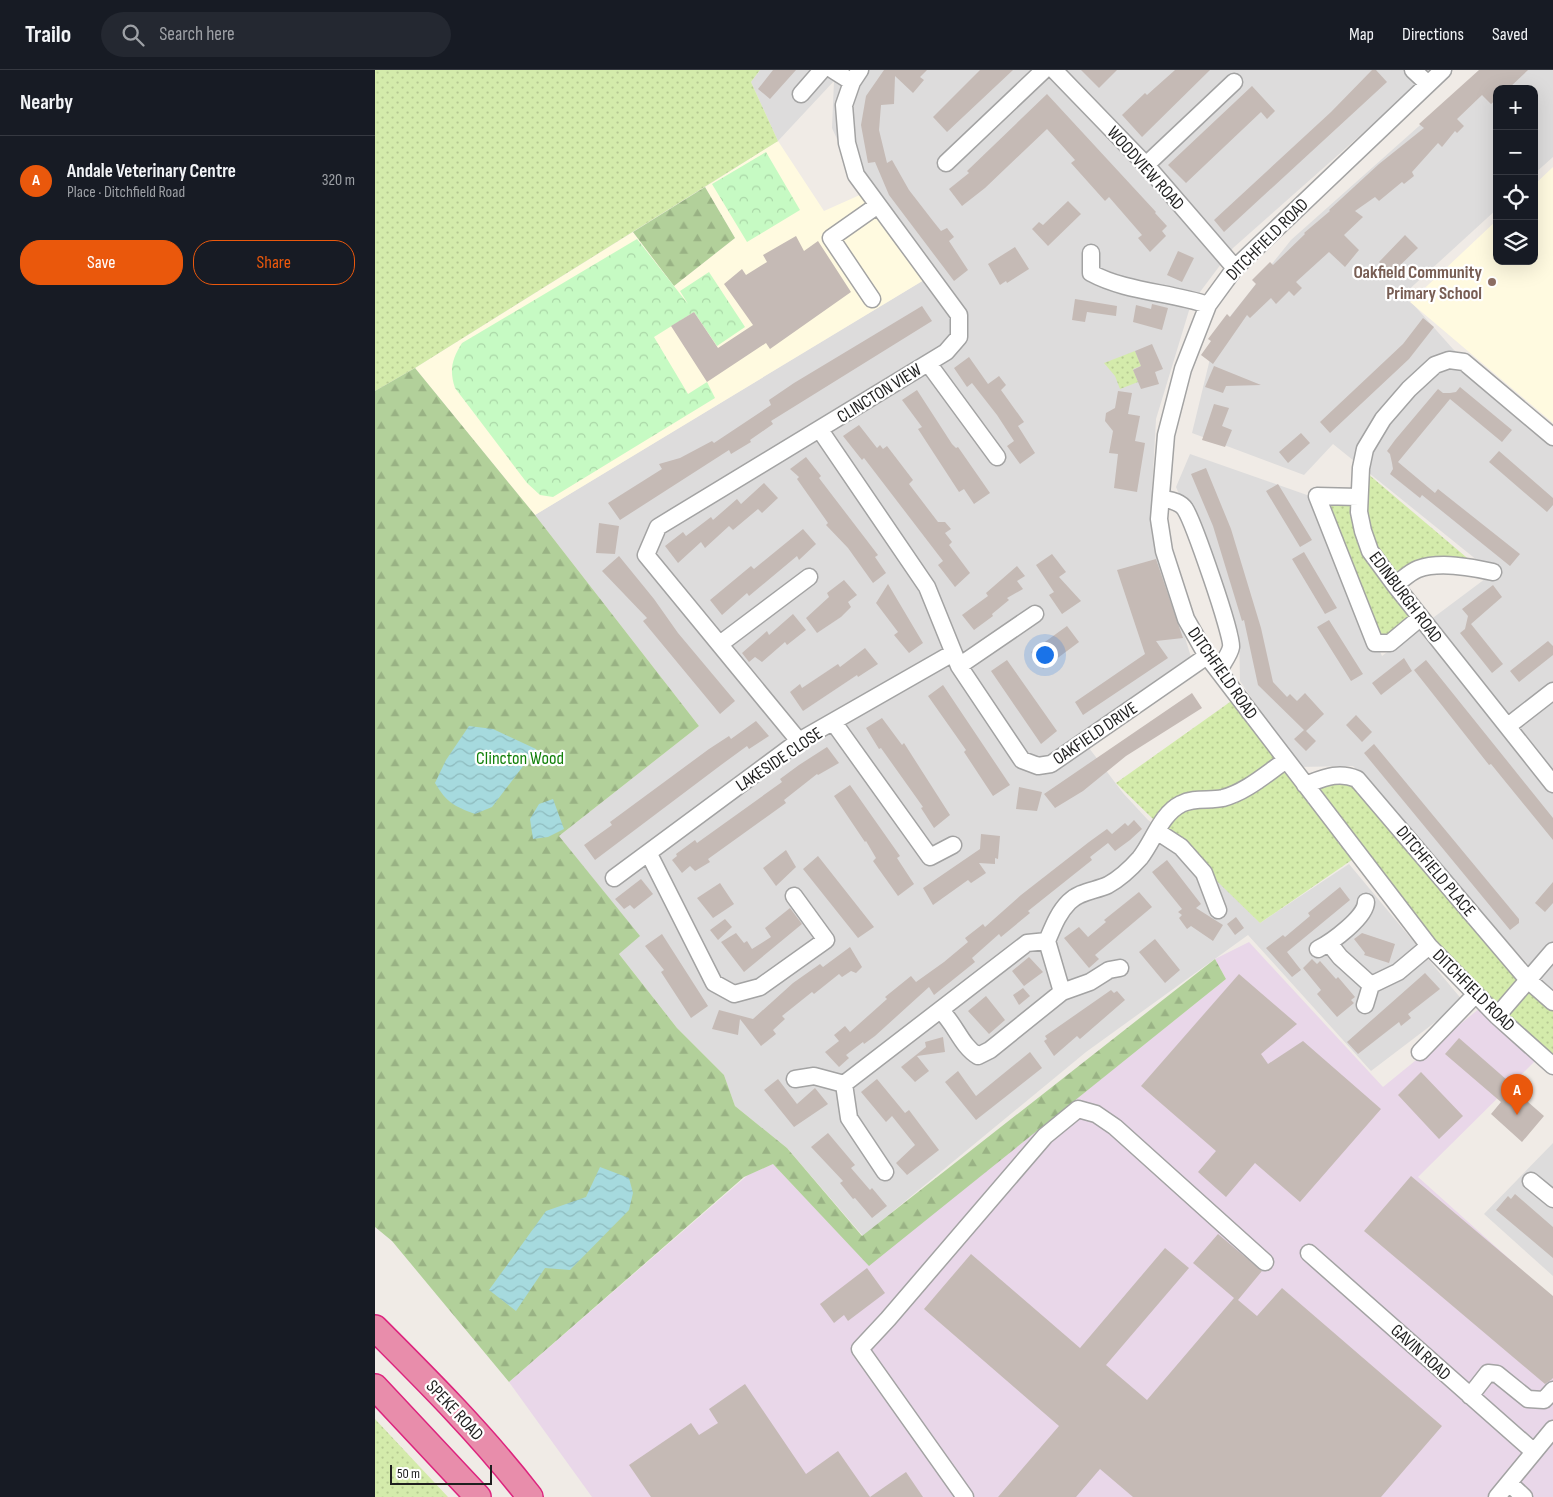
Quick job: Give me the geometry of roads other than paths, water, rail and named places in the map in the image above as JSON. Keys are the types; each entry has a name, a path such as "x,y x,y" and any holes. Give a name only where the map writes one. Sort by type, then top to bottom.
{"highway":[{"name":"SPEKE ROAD","path":"375,1328 497,1455 530,1497"},
{"path":"375,1387 478,1497"}],"street":[{"path":"801,94 822,70"},
{"path":"833,70 856,76"},
{"path":"946,163 1044,70"},
{"name":"WOODVIEW ROAD","path":"1054,70 1146,165 1235,268"},
{"path":"1413,70 1428,84"},
{"name":"DITCHFIELD ROAD","path":"1443,70 1235,268 1208,304 1183,369 1166,435 1159,519 1164,551 1186,619 1207,656 1285,761 1429,946 1497,1016 1553,1066"},
{"name":"CLINCTON VIEW","path":"799,742 646,555 658,527 947,352 959,337 959,315 856,175 847,143 844,105 856,76"},
{"path":"1146,165 1234,82"},
{"path":"872,299 831,238 878,205"},
{"path":"1091,253 1091,273 1109,282 1180,296 1208,304"},
{"name":"EDINBURGH ROAD","path":"1553,437 1481,374 1464,362 1449,360 1435,365 1409,388 1383,418 1365,449 1361,468 1359,497 1359,512 1370,551 1420,618 1553,784"},
{"path":"928,363 997,457"},
{"name":"OAKFIELD DRIVE","path":"820,430 927,587 956,660 1022,760 1038,766 1051,764 1207,656"},
{"path":"1359,497 1317,496 1375,643 1390,643 1420,618"},
{"path":"1161,498 1185,507 1198,538 1227,622 1231,647 1219,670"},
{"path":"1395,585 1417,569 1443,566 1479,568 1493,572"},
{"path":"720,644 809,577"},
{"path":"956,660 1035,614"},
{"name":"LAKESIDE CLOSE","path":"615,878 799,742 956,660"},
{"path":"1508,726 1553,691"},
{"path":"834,723 930,857 953,845"},
{"path":"1062,992 1047,941 1061,912 1071,900 1088,890 1107,885 1126,870 1139,858 1158,832 1168,813 1183,803 1222,798 1240,791 1285,761"},
{"name":"DITCHFIELD PLACE","path":"1305,785 1330,776 1346,774 1357,779 1529,981 1553,1002"},
{"path":"1158,832 1181,847 1204,873 1218,910"},
{"path":"649,854 714,983 734,994 760,987 826,940 794,896"},
{"path":"1366,902 1364,911 1341,933 1323,946 1340,957 1371,985"},
{"path":"844,1084 1027,944 1047,941"},
{"path":"1365,1005 1371,985 1398,972 1429,946"},
{"path":"1497,1016 1553,951"},
{"path":"940,1010 949,1018 970,1051 979,1056 990,1050 1062,992 1090,982 1109,970 1120,968"},
{"path":"1420,1052 1476,994"},
{"path":"795,1079 814,1076 844,1084"},
{"path":"844,1084 849,1118 885,1172"},
{"path":"965,1497 860,1349 1045,1136 1077,1109 1096,1114 1115,1127 1265,1262"},
{"path":"1531,1181 1553,1199"},
{"name":"GAVIN ROAD","path":"1309,1253 1533,1451"},
{"path":"1470,1396 1488,1373 1497,1374 1528,1399 1544,1400 1553,1390"},
{"path":"1497,1497 1553,1429"},
{"path":"1509,1482 1524,1497"}],"water":[{"path":"469,726 493,729 536,749 492,807 475,814 452,803 443,795 435,783 446,760"},
{"path":"553,799 564,829 548,837 533,839 530,819 539,804"},
{"path":"600,1167 629,1178 633,1193 629,1210 570,1270 545,1268 516,1311 489,1290 546,1211 586,1197"}],"place":[{"name":"Oakfield Community Primary School","path":"1492,282"},
{"name":"Andale Veterinary Centre","path":"1517,1115"}],"park label":[{"name":"Clincton Wood","path":"520,758"}]}
